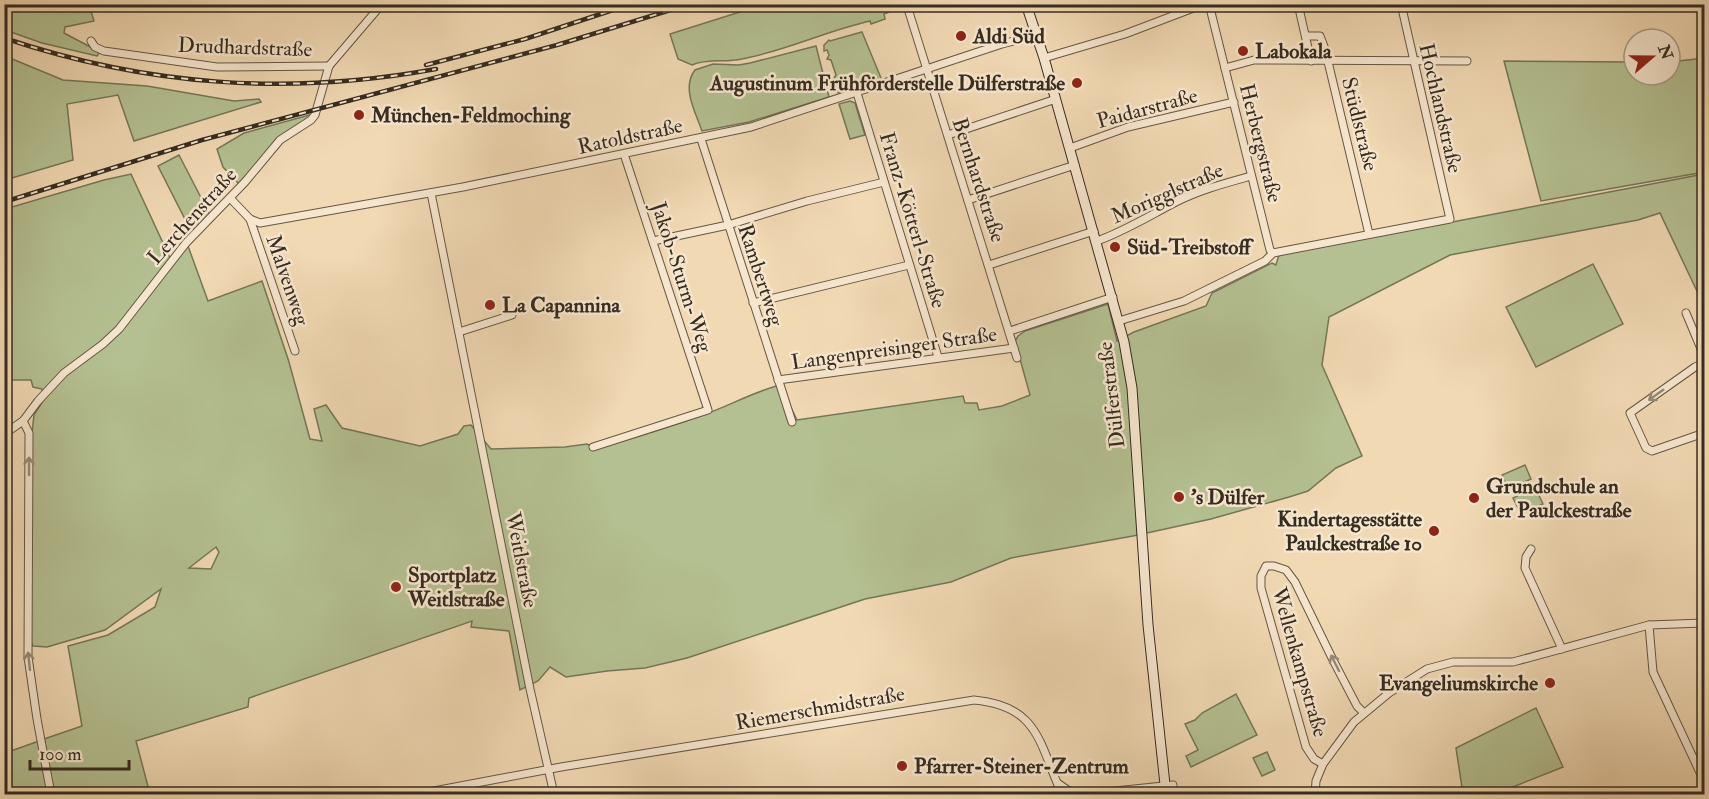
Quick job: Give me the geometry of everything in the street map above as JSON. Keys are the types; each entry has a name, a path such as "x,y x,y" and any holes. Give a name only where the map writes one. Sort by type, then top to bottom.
{"main road":[{"name":"Dülferstraße","path":"1026,4 1044,58 1113,297 1132,388 1148,625 1168,789"}],"street":[{"name":"Lerchenstraße","path":"4,434 23,421 52,384 119,329 186,243 230,198 280,140 311,120 315,115 329,66 382,4"},
{"path":"1044,58 1125,34 1204,4"},
{"name":"Herbergstraße","path":"1209,4 1270,250 1274,253"},
{"path":"1298,4 1311,61"},
{"name":"Hochlandstraße","path":"1369,234 1450,219 1401,4"},
{"name":"Bernhardstraße","path":"909,12 1017,358"},
{"name":"Ratoldstraße","path":"250,219 260,223 268,222 431,193 701,139 751,127 1037,35"},
{"name":"Stüdlstraße","path":"1306,36 1320,36 1328,61 1369,234"},
{"name":"Drudhardstraße","path":"91,42 104,51 217,67 329,66"},
{"path":"1225,68 1254,60 1467,61"},
{"name":"Franz-Kötterl-Straße","path":"857,93 938,357"},
{"path":"948,135 1056,99"},
{"name":"Paidarstraße","path":"1070,148 1128,127 1234,102"},
{"name":"Rambertweg","path":"701,139 792,422"},
{"name":"Jakob-Sturm-Weg","path":"593,447 708,410 624,154"},
{"path":"968,200 1074,165"},
{"name":"Morigglstraße","path":"989,265 1125,230 1178,201 1215,186 1251,176"},
{"path":"653,242 728,225 807,201 884,182"},
{"name":"Weitlstraße","path":"431,193 547,770 554,795"},
{"path":"230,198 250,219"},
{"name":"Malvenweg","path":"250,219 295,351"},
{"path":"1119,321 1184,301 1265,261 1274,253 1369,234"},
{"path":"753,303 909,265"},
{"name":"Langenpreisinger Straße","path":"1010,331 1113,297"},
{"path":"1686,313 1704,356"},
{"path":"459,332 512,315"},
{"name":"Langenpreisinger Straße","path":"778,380 1014,348"},
{"path":"1704,363 1630,413 1646,448 1652,451 1704,433"},
{"path":"23,421 29,434 28,657 51,795"},
{"path":"1531,549 1526,557 1525,568 1562,649"},
{"name":"Wellenkampstraße","path":"1323,764 1310,754 1295,710 1261,588 1261,576 1266,566 1286,570 1295,582 1357,706 1364,713"},
{"path":"1315,795 1316,781 1323,764 1339,739 1364,713 1427,669 1453,662 1507,663 1649,625 1704,623"},
{"path":"1649,625 1653,672 1704,781"},
{"name":"Riemerschmidstraße","path":"418,795 547,770 974,700 992,701 1007,706 1034,728 1062,795"},
{"path":"1056,782 1069,791 1087,794 1168,789"}],"green space":[{"path":"892,4 894,10 884,14 885,19 871,24 870,21 854,25 774,51 736,60 692,65 678,59 670,34 762,5"},
{"path":"5,5 89,5 94,21 65,27 64,33 100,52 97,56 42,43 5,30"},
{"path":"862,32 881,78 877,82 841,93 837,92 834,78 836,75 831,60 827,59 829,55 827,50 824,51 824,45 829,40"},
{"path":"816,46 829,97 749,122 702,131 689,92 691,77 695,70 713,64 750,63"},
{"path":"5,56 63,80 147,86 234,101 259,99 261,102 134,141 118,95 67,104 73,160 5,180"},
{"path":"1704,58 1704,172 1541,201 1504,61 1622,62 1622,87 1682,87 1682,61"},
{"path":"850,101 855,103 865,135 850,139 839,104"},
{"path":"313,114 313,118 282,137 241,186 223,167 217,149 244,133"},
{"path":"179,155 210,215 192,233 158,166"},
{"path":"131,174 170,258 183,252 188,246 208,301 262,281 289,362 310,439 322,441 314,409 326,405 342,428 420,446 458,434 464,426 471,425 491,449 565,447 587,444 597,449 690,420 780,385 797,420 963,396 965,403 977,403 979,410 1002,406 1030,395 1015,341 1025,331 1108,304 1117,341 1134,332 1206,306 1212,293 1272,263 1276,265 1279,255 1704,174 1704,306 1660,213 1638,220 1450,255 1329,317 1322,365 1362,456 1336,468 1308,491 1211,519 1011,558 951,582 865,599 687,658 645,668 566,677 550,667 538,681 520,690 509,631 471,627 472,621 249,698 248,707 136,741 150,794 54,794 44,739 82,726 68,646 108,635 155,607 161,589 105,630 47,647 33,646 29,637 31,442 34,415 43,401 42,389 33,387 31,380 5,380 5,209","holes":["216,547 219,552 211,569 189,568"]},
{"path":"1593,264 1623,324 1536,367 1506,307"},
{"path":"1525,465 1531,479 1509,489 1502,475"},
{"path":"1535,487 1543,504 1521,514 1513,498"},
{"path":"1236,694 1257,735 1191,767 1186,756 1198,750 1185,724"},
{"path":"1536,708 1563,767 1495,794 1463,794 1456,748"},
{"path":"39,741 50,794 5,794 5,753"},
{"path":"1267,752 1275,770 1262,776 1253,758"}],"railway":[{"path":"426,65 525,39 631,4"},
{"path":"4,202 202,140 557,45 690,4"},
{"path":"4,38 111,67 218,82 272,84 326,82 436,69"}],"place":[{"name":"Aldi Süd","path":"961,36"},
{"name":"Labokala","path":"1243,51"},
{"name":"Augustinum Frühförderstelle Dülferstraße","path":"1077,83"},
{"name":"München-Feldmoching","path":"359,115"},
{"name":"Süd-Treibstoff","path":"1115,247"},
{"name":"La Capannina","path":"490,305"},
{"name":"'s Dülfer","path":"1179,497"},
{"name":"Grundschule an der Paulckestraße","path":"1474,498"},
{"name":"Kindertagesstätte Paulckestraße 10","path":"1434,531"},
{"name":"Sportplatz Weitlstraße","path":"396,587"},
{"name":"Evangeliumskirche","path":"1550,683"},
{"name":"Pfarrer-Steiner-Zentrum","path":"902,766"}]}
